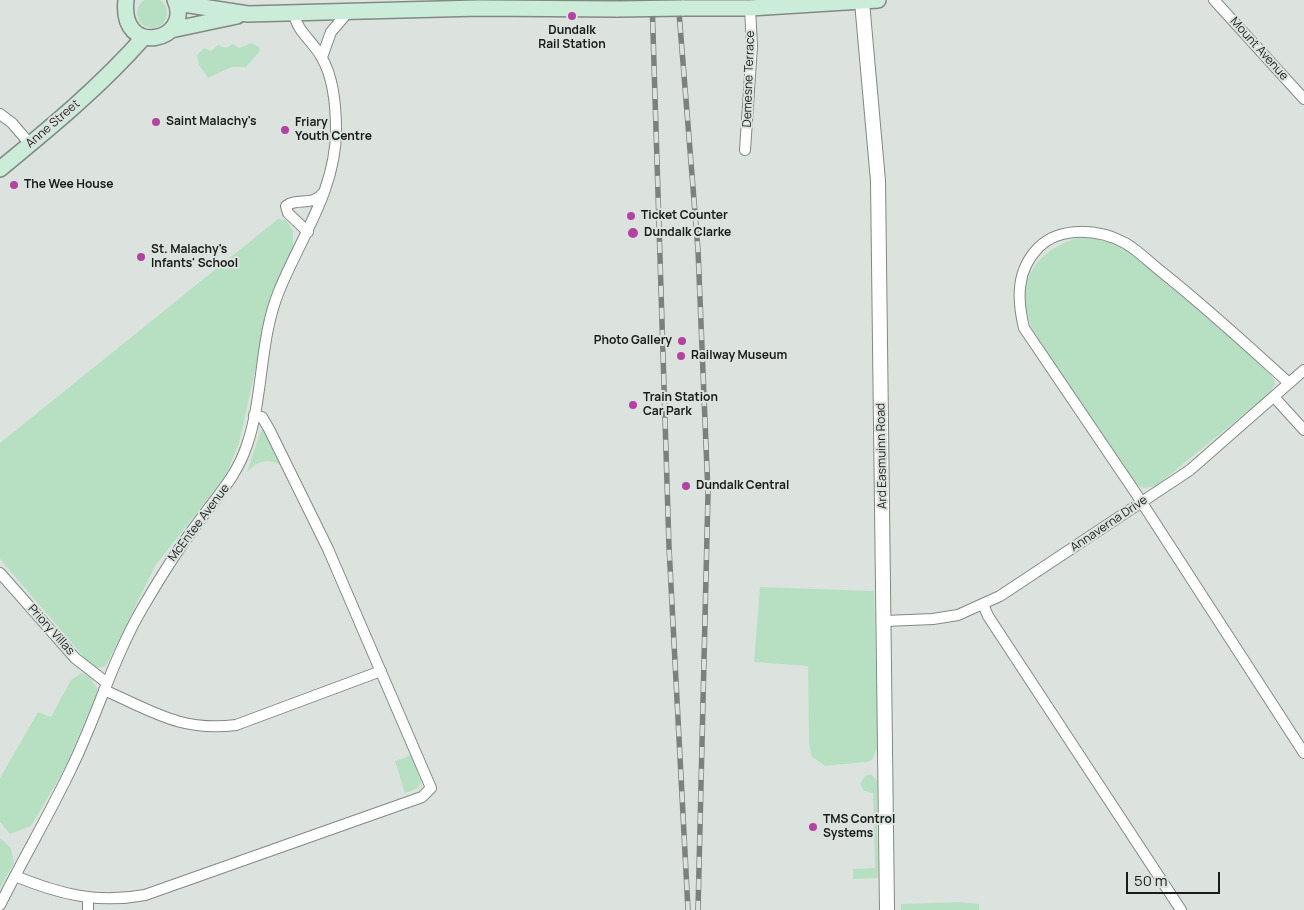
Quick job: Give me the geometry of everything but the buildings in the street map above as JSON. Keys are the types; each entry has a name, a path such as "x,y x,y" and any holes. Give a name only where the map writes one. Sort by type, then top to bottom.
{"main road":[{"path":"126,2 127,22 131,29 144,37 158,38 171,30 248,14 479,4 618,9 709,5 750,8 869,1"},
{"path":"171,30 178,18 176,2 248,14"},
{"name":"Anne Street","path":"0,169 105,78 144,37"}],"street":[{"name":"Mount Avenue","path":"1214,0 1304,99"},
{"name":"Ard Easmuinn Road","path":"869,1 878,181 885,621 887,910"},
{"name":"Demesne Terrace","path":"745,150 752,46 750,8"},
{"path":"322,58 331,32 350,10"},
{"name":"McEntee Avenue","path":"0,905 72,768 105,687 142,608 198,522 231,481 247,445 260,388 264,342 279,292 330,183 334,158 336,107 329,72 322,58 295,23 294,13"},
{"path":"0,114 12,123 30,144"},
{"path":"308,232 288,213 286,206 289,204 313,202 326,190"},
{"path":"1289,383 1232,331 1125,243 1090,230 1057,236 1040,246 1027,262 1020,282 1018,306 1024,328 1142,502 1304,753"},
{"name":"Annaverna Drive","path":"885,621 941,618 958,615 1000,596 1190,470 1304,370"},
{"path":"1274,397 1304,430"},
{"path":"15,876 44,888 76,897 126,898 145,895 422,797 431,788 328,549 262,417 254,415"},
{"name":"Priory Villas","path":"0,573 75,658 105,687 155,714 185,724 213,728 236,725 381,671"},
{"path":"983,604 988,616 1181,910"},
{"path":"88,897 88,910"}],"green space":[{"path":"152,-2 163,2 167,13 163,24 152,28 141,24 137,13 141,2"},
{"path":"252,43 259,47 260,51 246,67 231,67 208,78 199,65 197,55 204,48 211,51 218,45 226,48 233,44 239,48"},
{"path":"278,219 286,220 293,231 293,249 271,299 239,443 225,477 155,566 108,662 104,667 96,668 89,663 0,559 0,443"},
{"path":"1077,238 1102,239 1129,251 1270,371 1275,383 1270,393 1156,486 1144,488 1132,483 1031,327 1025,300 1029,277 1040,260 1048,253"},
{"path":"265,429 281,465 267,461 255,465 247,472 261,430"},
{"path":"760,587 874,591 878,746 872,760 825,766 812,757 809,744 808,666 754,662"},
{"path":"81,673 90,677 98,690 65,768 31,826 10,834 0,822 0,778 38,712 51,717 71,680"},
{"path":"412,755 421,783 418,788 405,793 395,761"},
{"path":"871,774 877,781 878,878 853,879 853,869 875,868 873,793 864,791 860,784 865,776"},
{"path":"0,838 11,848 14,863 0,888"},
{"path":"961,902 979,904 979,910 901,910 901,904"}],"railway":[{"path":"652,0 669,547 688,910"},
{"path":"678,0 698,250 708,494 698,910"}],"place":[{"name":"Dundalk Rail Station","path":"572,16"},
{"name":"Saint Malachy's","path":"156,122"},
{"name":"Friary Youth Centre","path":"285,130"},
{"name":"The Wee House","path":"14,185"},
{"name":"Ticket Counter","path":"631,216"},
{"name":"Dundalk Clarke","path":"633,233"},
{"name":"St. Malachy's Infants' School","path":"141,257"},
{"name":"Photo Gallery","path":"682,341"},
{"name":"Railway Museum","path":"681,356"},
{"name":"Train Station Car Park","path":"633,405"},
{"name":"Dundalk Central","path":"686,486"},
{"name":"TMS Control Systems","path":"813,827"}]}
